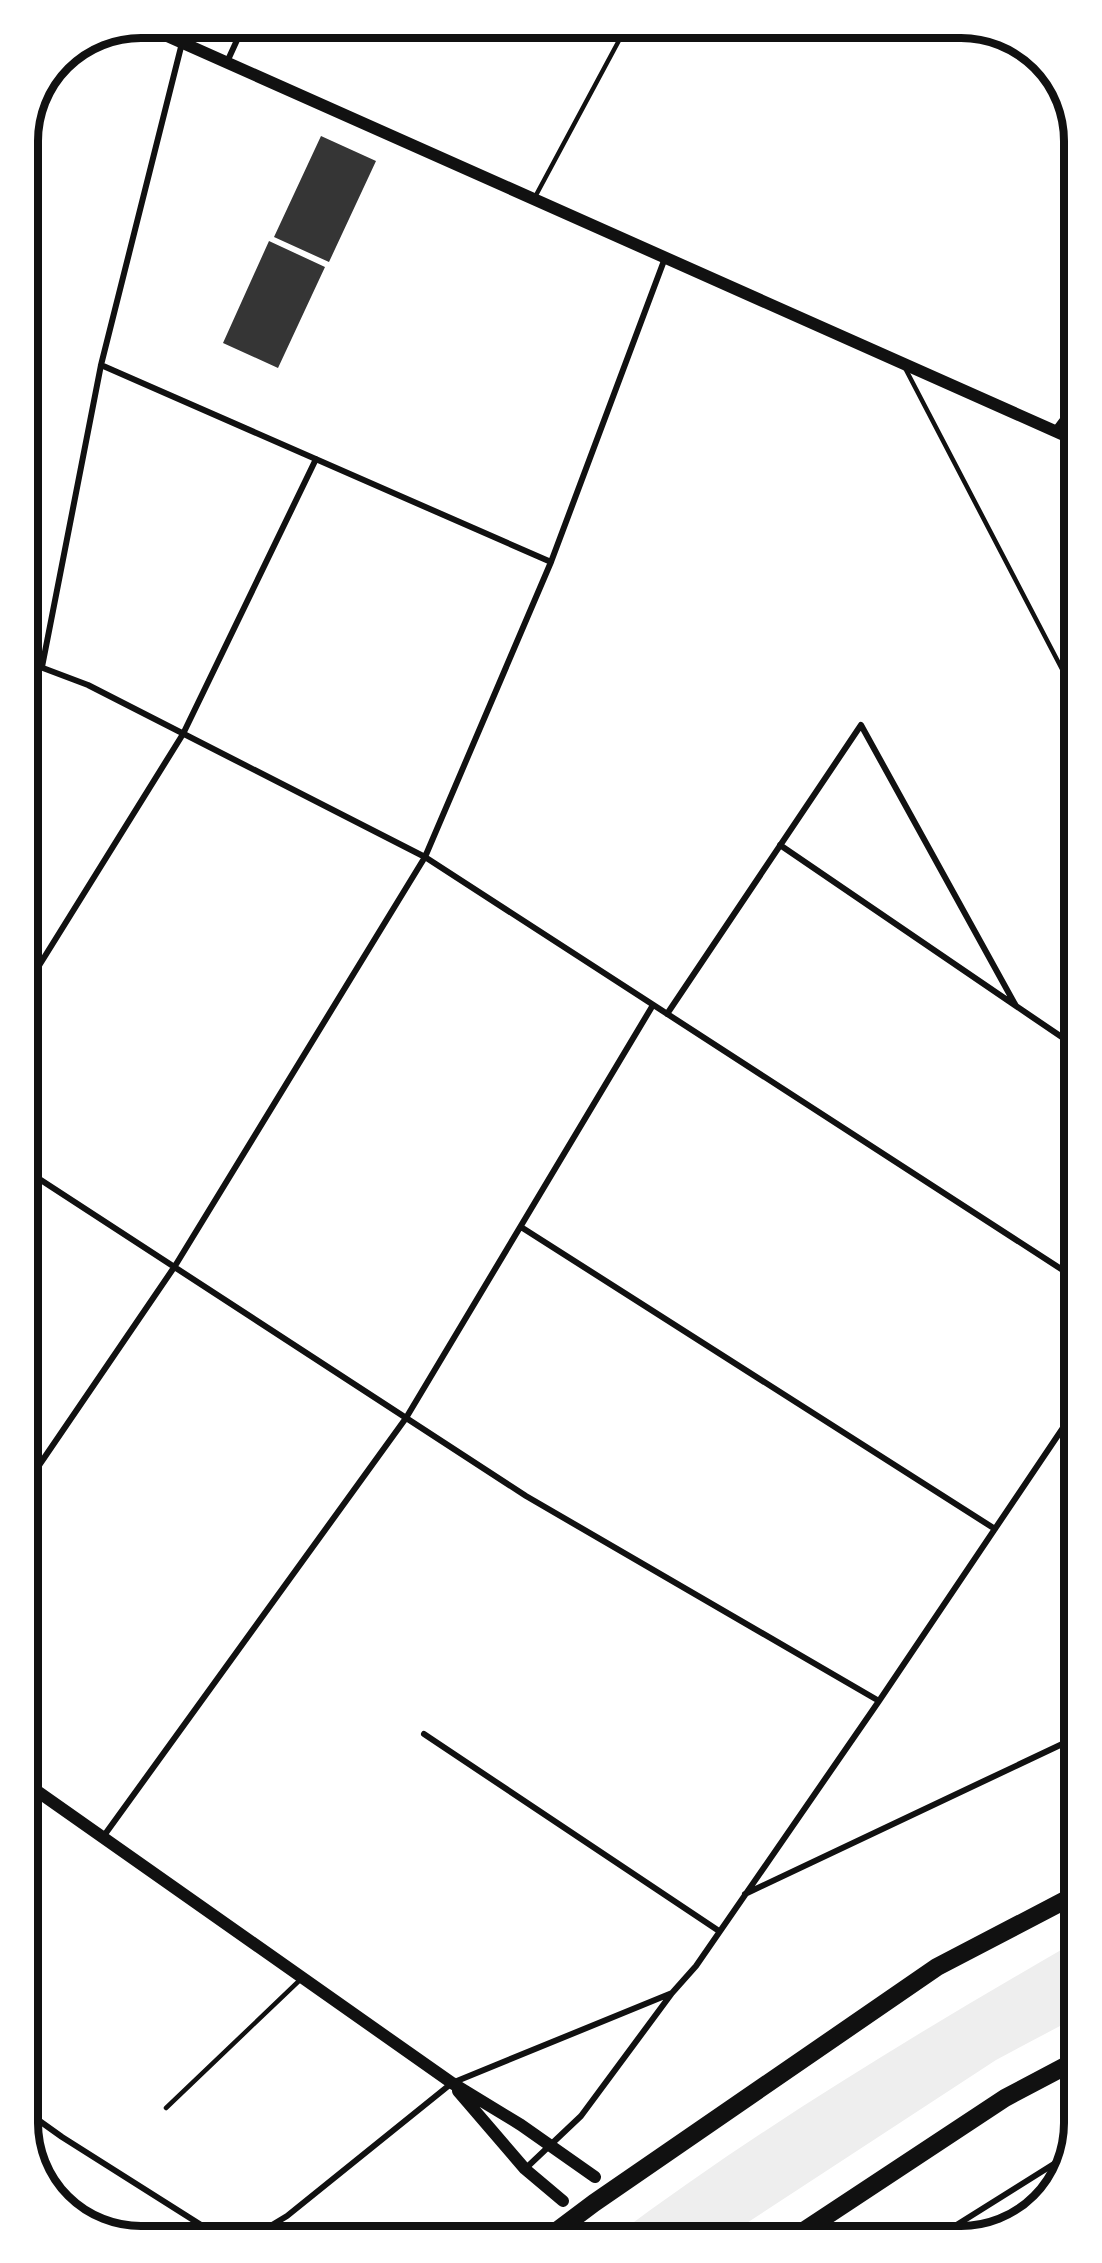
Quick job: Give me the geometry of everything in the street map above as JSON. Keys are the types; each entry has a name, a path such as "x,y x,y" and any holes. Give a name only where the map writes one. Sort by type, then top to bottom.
{"highway":[{"path":"564,2226 937,1967 1064,1901"},
{"path":"811,2226 1005,2098 1064,2067"}],"main road":[{"path":"171,38 1064,435"},
{"path":"38,1792 452,2083 521,2125 595,2176"},
{"path":"452,2083 525,2169 563,2201"}],"street":[{"path":"226,63 238,38"},
{"path":"42,667 101,365 182,43"},
{"path":"38,1467 175,1266 424,857 551,562 665,258"},
{"path":"101,365 551,562"},
{"path":"1054,431 1064,418"},
{"path":"38,967 183,734 316,459"},
{"path":"38,666 88,685 424,857 1064,1271"},
{"path":"667,1014 861,725 1016,1006"},
{"path":"780,845 1064,1039"},
{"path":"102,1838 406,1418 653,1005"},
{"path":"38,1178 526,1496 879,1701"},
{"path":"521,1227 995,1529"},
{"path":"525,2169 581,2116 672,1993 696,1966 879,1701 1064,1426"},
{"path":"424,1734 719,1931"},
{"path":"744,1895 1064,1743"},
{"path":"272,2225 287,2216 452,2083 672,1993"},
{"path":"38,2120 201,2225"},
{"path":"955,2226 1057,2162"}],"lane":[{"path":"534,199 620,38"},
{"path":"903,364 1064,673"},
{"path":"166,2108 303,1978"}],"shaded area":[{"path":"1064,1948 1064,2024 996,2060 743,2226 629,2226 783,2119 957,2011"}],"building":[{"path":"321,136 376,161 329,262 274,237"},
{"path":"269,241 325,267 278,368 223,343"}]}
